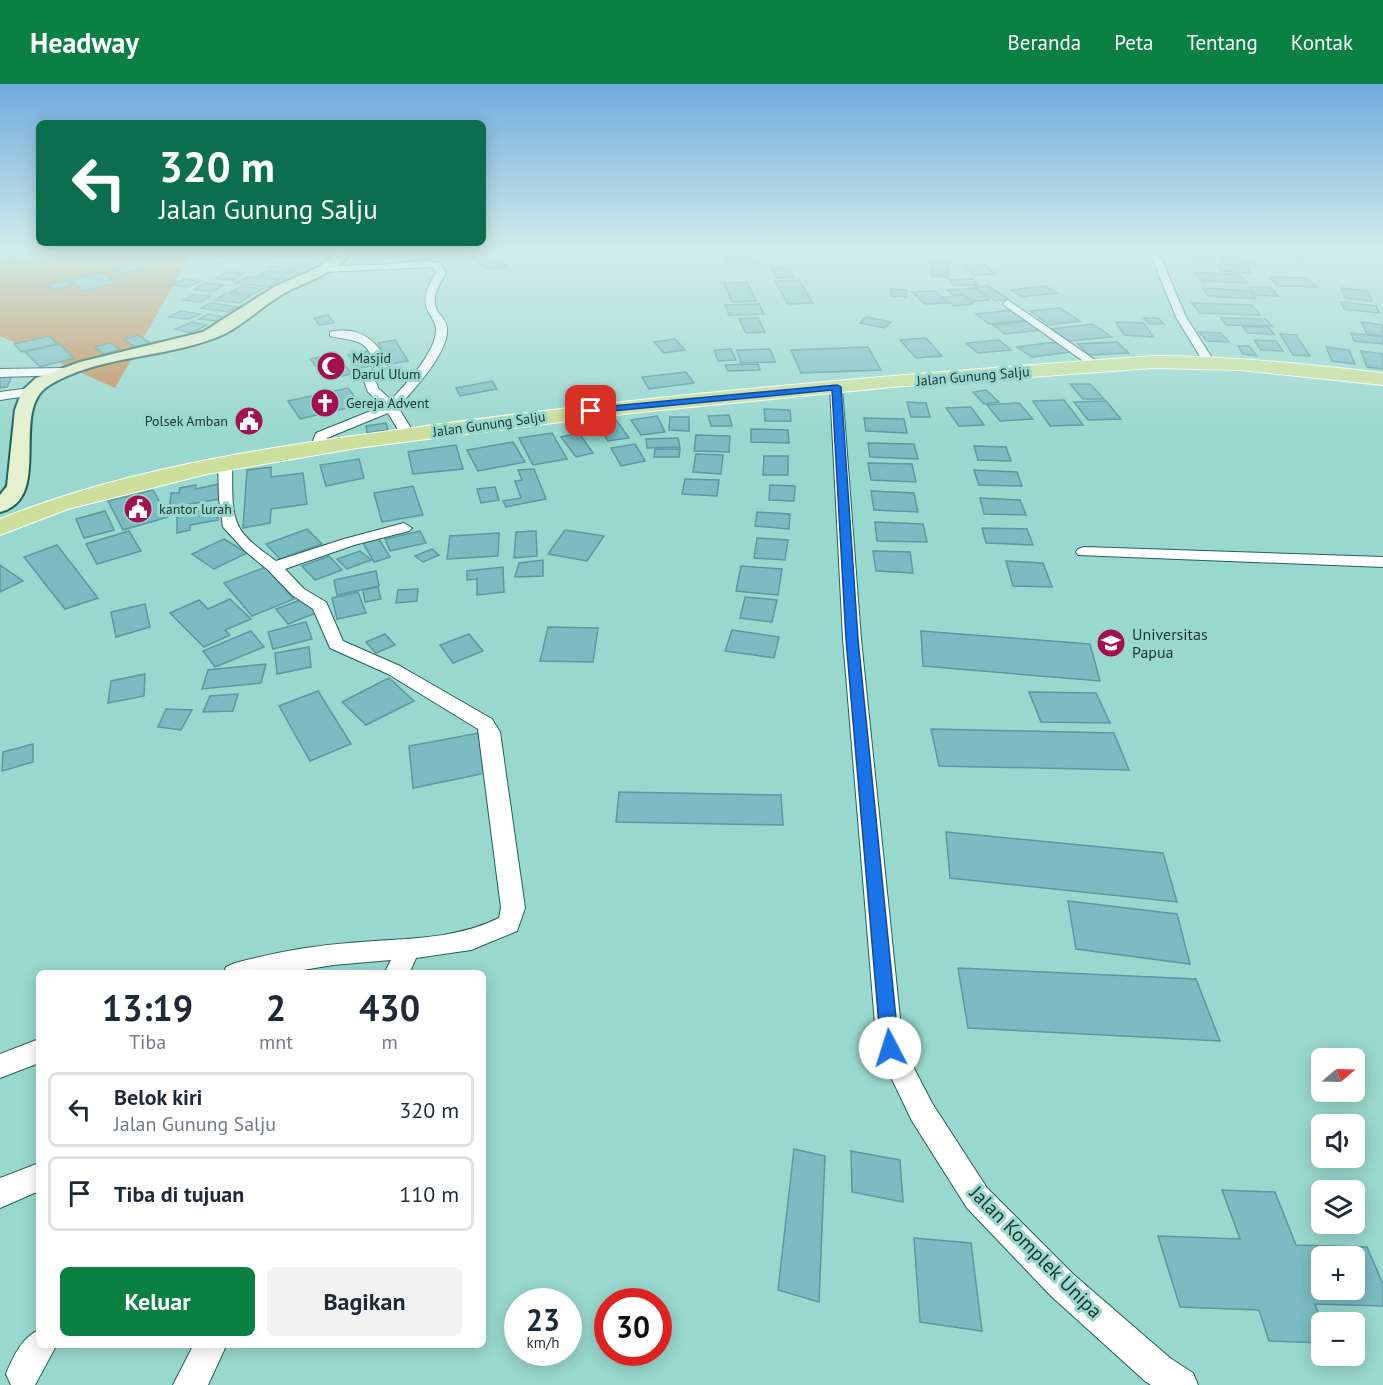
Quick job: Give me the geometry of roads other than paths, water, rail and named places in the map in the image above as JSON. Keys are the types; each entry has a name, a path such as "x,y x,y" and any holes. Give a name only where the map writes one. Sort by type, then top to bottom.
{"main road":[{"path":"57,505 25,508 4,502 17,486 26,404 30,392 38,384 64,372 209,335 245,312"},
{"name":"Jalan Gunung Salju","path":"0,528 57,505 125,486 225,464 408,435 570,413 837,387 1097,366 1208,361 1289,367 1383,379"}],"street":[{"path":"317,449 321,436 391,407 416,378 438,344 442,331 440,322 433,312"},
{"path":"1020,312 1097,366"},
{"path":"1178,312 1208,361"},
{"path":"334,333 357,336 369,341 373,346 382,365 370,381 372,389 391,407 408,435"},
{"path":"0,373 64,372"},
{"name":"Jalan Komplek Unipa","path":"837,387 852,639 890,1048 922,1112 977,1198 1062,1285 1166,1380"},
{"path":"0,396 30,392"},
{"path":"225,464 226,499 231,527 249,548 274,567 298,592 320,606 336,644 394,670 485,724 490,732 513,908 509,924 470,941 446,946 337,954 260,970"},
{"path":"274,567 349,542 404,528"},
{"path":"1084,552 1383,562"},
{"path":"398,970 409,949"},
{"path":"0,1066 36,1052"},
{"path":"0,1193 36,1178"},
{"path":"23,1374 39,1348"},
{"path":"190,1385 209,1348"}],"place":[{"name":"Masjid Darul Ulum","path":"331,366"},
{"name":"Gereja Advent","path":"325,403"},
{"name":"Polsek Amban","path":"249,421"},
{"name":"kantor lurah","path":"138,509"},
{"name":"Universitas Papua","path":"1111,643"}]}
